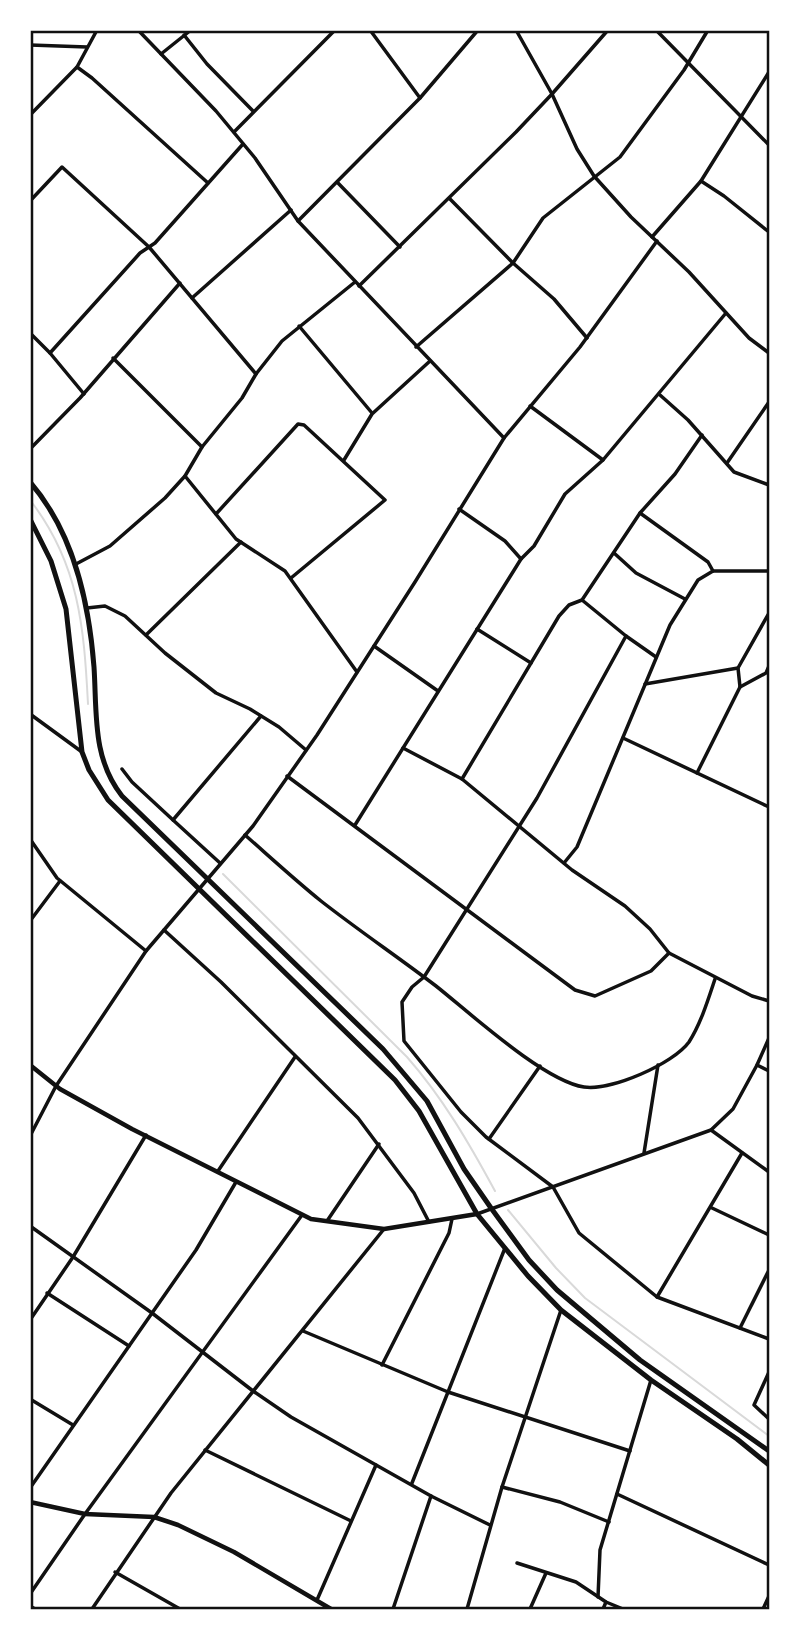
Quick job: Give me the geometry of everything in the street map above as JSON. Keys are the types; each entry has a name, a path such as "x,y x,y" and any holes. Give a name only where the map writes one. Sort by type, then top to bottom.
{"main road":[{"path":"30,482 49,509 76,564 87,608 99,749 105,769 122,796 209,877 383,1049 427,1101 464,1169 529,1260 583,1313 640,1360 769,1451"},
{"path":"30,519 51,561 66,609 82,752 89,771 108,800 395,1080 419,1111 477,1214 561,1310 651,1380 769,1465"}],"street":[{"path":"30,115 77,67 97,30"},
{"path":"138,30 234,132 298,221 503,438"},
{"path":"161,54 191,30"},
{"path":"234,132 335,30"},
{"path":"370,30 420,98"},
{"path":"298,221 420,98 478,30"},
{"path":"516,30 552,94 577,149 594,176 689,272 749,338 769,354"},
{"path":"359,286 450,199 552,94 608,30"},
{"path":"656,30 769,145"},
{"path":"416,347 513,263 543,218 620,157 708,30"},
{"path":"184,35 207,64 254,112"},
{"path":"30,45 88,47"},
{"path":"77,67 208,183"},
{"path":"652,237 701,181 769,72"},
{"path":"50,353 243,144"},
{"path":"30,201 62,167 149,247 256,374"},
{"path":"701,181 769,232"},
{"path":"338,183 400,247"},
{"path":"450,199 513,263 554,299 587,338"},
{"path":"192,299 291,210"},
{"path":"30,1136 56,1086 146,951 245,835 306,750 415,582 503,438 587,338 657,241"},
{"path":"76,564 110,546 165,498 185,476 202,447 242,398 256,374 282,341 355,282"},
{"path":"30,449 84,394 180,283"},
{"path":"355,825 521,559 534,546 565,494 604,460 726,313"},
{"path":"299,326 372,414"},
{"path":"30,333 84,394"},
{"path":"113,358 202,447"},
{"path":"344,460 372,414 430,361"},
{"path":"660,394 702,435 734,472 769,485"},
{"path":"727,463 769,402"},
{"path":"530,406 604,460"},
{"path":"216,514 298,424 304,425 385,500 291,578"},
{"path":"462,779 559,616 569,605 582,600 640,513 675,474 702,435"},
{"path":"185,476 241,542 273,561 291,578 357,672"},
{"path":"459,509 505,541 521,559"},
{"path":"640,513 708,562 713,571"},
{"path":"146,635 241,542"},
{"path":"614,553 636,573 685,599"},
{"path":"564,863 577,847 656,657 685,599 698,580 713,571 769,571"},
{"path":"582,600 656,657"},
{"path":"87,608 105,606 125,615 216,694 279,727 306,750"},
{"path":"697,773 740,687 738,668 769,613"},
{"path":"477,629 532,663"},
{"path":"626,636 564,752 520,826 424,977 412,987 402,1002 404,1041 461,1112 489,1139 553,1187 579,1233 657,1297 769,1339"},
{"path":"374,646 438,691"},
{"path":"740,687 766,673 769,666"},
{"path":"645,684 738,668"},
{"path":"30,714 82,752"},
{"path":"173,820 261,716"},
{"path":"622,737 769,807"},
{"path":"403,748 462,779 564,863 625,906 650,929 669,953 715,979 769,1002"},
{"path":"122,769 132,782 220,864"},
{"path":"288,776 575,990 595,996 651,971 669,953"},
{"path":"245,835 319,900 540,1066 561,1079 584,1087 610,1085 657,1065 688,1044 715,979"},
{"path":"30,839 60,881 146,951"},
{"path":"30,920 60,881"},
{"path":"164,930 358,1118 414,1193 429,1222"},
{"path":"30,1065 56,1086 311,1219 384,1229 477,1214 711,1130 733,1109 769,1038"},
{"path":"218,1171 295,1057"},
{"path":"644,1153 657,1065"},
{"path":"757,1065 769,1071"},
{"path":"489,1139 540,1066"},
{"path":"711,1130 769,1172"},
{"path":"30,1320 73,1257 146,1135"},
{"path":"326,1221 379,1144"},
{"path":"657,1297 743,1153"},
{"path":"30,1488 196,1250 237,1180"},
{"path":"712,1208 769,1236"},
{"path":"30,1594 303,1214"},
{"path":"382,1365 449,1233 452,1219"},
{"path":"30,1226 291,1417 431,1496 490,1525"},
{"path":"92,1609 154,1517 205,1450 384,1229"},
{"path":"412,1483 505,1248"},
{"path":"740,1328 769,1270"},
{"path":"47,1293 129,1346"},
{"path":"467,1609 490,1525 561,1310"},
{"path":"303,1331 448,1392 630,1451"},
{"path":"769,1371 754,1405 769,1419"},
{"path":"598,1597 600,1550 651,1380"},
{"path":"30,1399 74,1425"},
{"path":"205,1450 351,1521"},
{"path":"317,1600 376,1465"},
{"path":"502,1487 560,1502 609,1522"},
{"path":"617,1494 769,1565"},
{"path":"393,1609 431,1496"},
{"path":"30,1502 85,1514 154,1517 178,1525 234,1552 331,1609"},
{"path":"517,1563 576,1582 606,1602 623,1609"},
{"path":"116,1572 180,1609"},
{"path":"530,1609 546,1573"},
{"path":"763,1609 769,1596"},
{"path":"603,1609 606,1602"},
{"path":"30,1605 35,1609"}],"waterway":[{"path":"30,500 46,524 69,572 81,622 88,704"},
{"path":"223,874 407,1057 455,1121 495,1191"},
{"path":"508,1210 585,1298 769,1436"}]}
